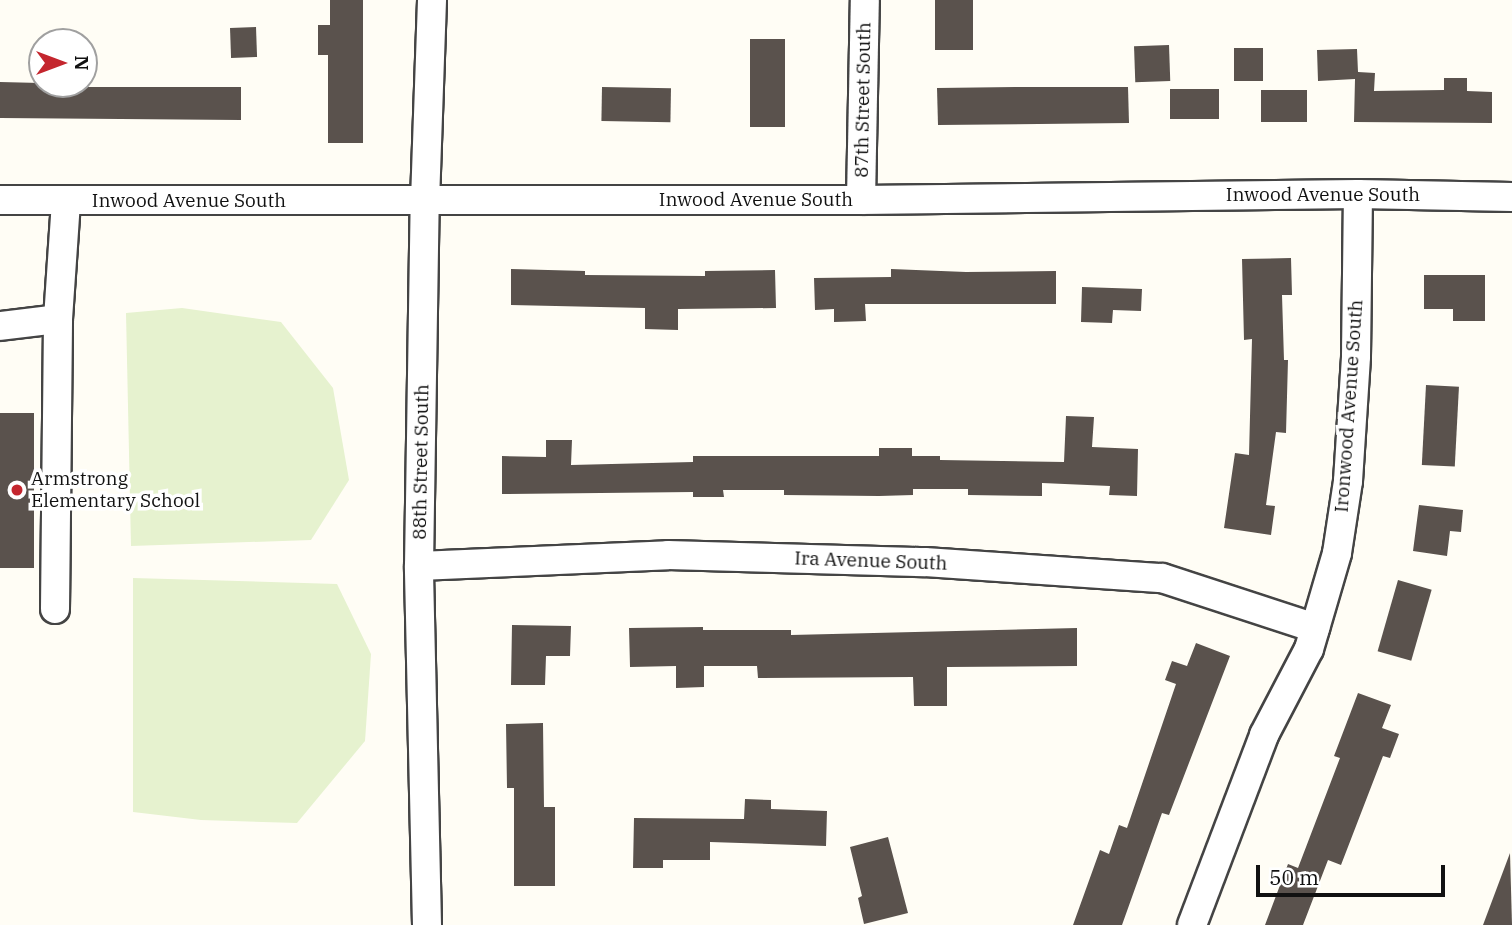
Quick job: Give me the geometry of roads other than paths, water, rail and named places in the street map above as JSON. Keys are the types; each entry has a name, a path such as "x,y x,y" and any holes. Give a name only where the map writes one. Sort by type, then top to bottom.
{"street":[{"name":"88th Street South","path":"427,925 419,566 425,201 432,0"},
{"name":"87th Street South","path":"862,200 865,0"},
{"name":"Inwood Avenue South","path":"0,200 862,200 1358,194 1512,197"},
{"name":"Ironwood Avenue South","path":"1192,925 1264,735 1309,649 1337,553 1348,481 1356,356 1358,194"},
{"path":"55,609 58,319 66,201"},
{"path":"0,326 58,319"},
{"name":"Ira Avenue South","path":"419,566 668,555 925,562 1162,578 1315,628"}],"place":[{"name":"Armstrong Elementary School","path":"17,490"}]}
